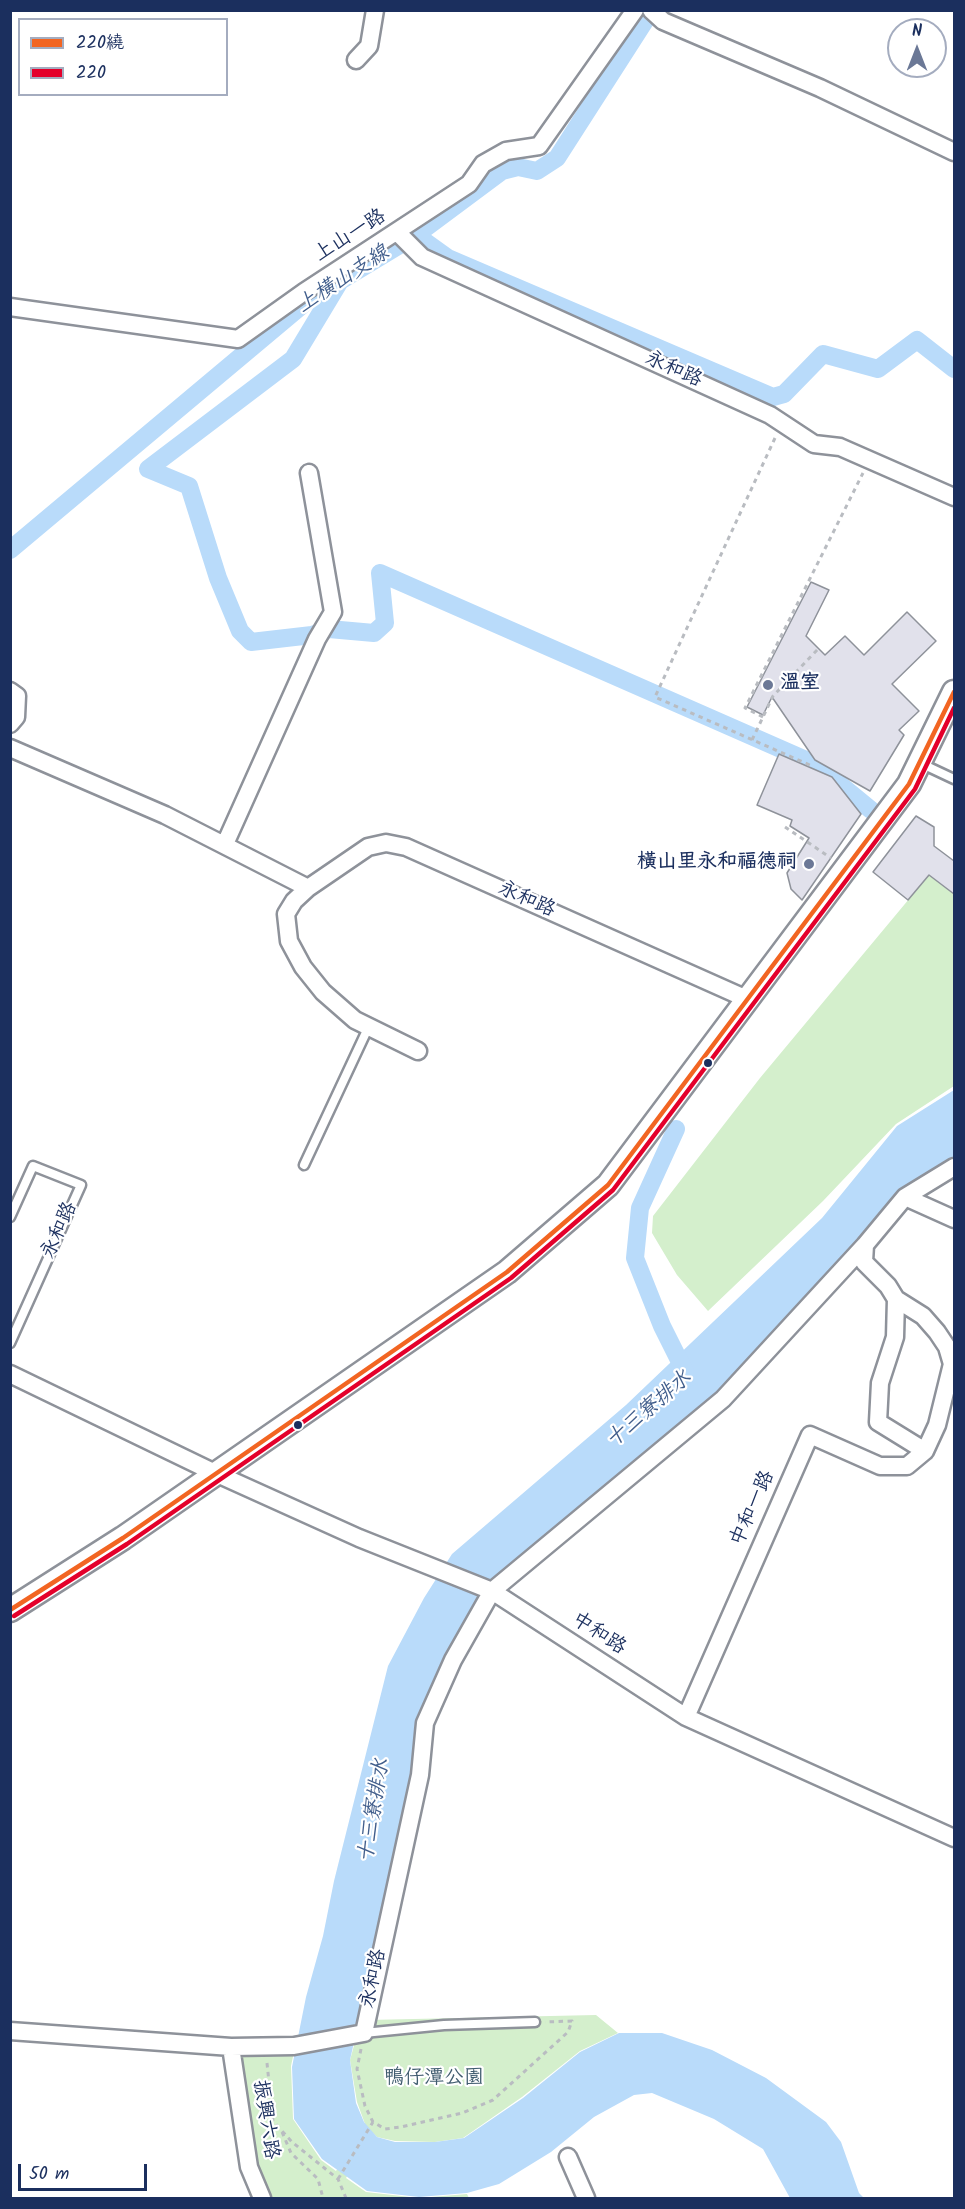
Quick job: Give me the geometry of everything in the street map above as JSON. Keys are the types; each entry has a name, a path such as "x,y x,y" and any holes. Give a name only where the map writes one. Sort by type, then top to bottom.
{"main road":[{"path":"10,1610 123,1538 507,1272 608,1185 909,784 954,692"}],"street":[{"path":"356,60 369,46 375,10"},
{"name":"上山一路","path":"10,308 238,339 304,292 401,234 469,184 483,164 506,151 539,146 635,10"},
{"path":"654,13 663,21 820,88 954,152"},
{"name":"永和路","path":"401,234 422,257 770,415 814,444 840,447 954,497"},
{"path":"225,844 321,632 333,612 309,473"},
{"path":"10,691 17,696 16,717 10,724"},
{"path":"10,748 225,844 308,888"},
{"name":"永和路","path":"418,1051 355,1020 323,993 289,941 286,914 294,901 308,888 368,847 386,843 406,847 747,999"},
{"path":"489,1590 723,1399 866,1245 905,1197 954,1167"},
{"path":"905,1197 954,1219"},
{"path":"866,1245 864,1262 888,1286 896,1299 923,1316 937,1332 947,1347 952,1364 938,1425 925,1451 878,1422 880,1383 895,1337 896,1299"},
{"path":"10,1374 215,1473"},
{"name":"中和一路","path":"686,1717 810,1435 880,1466 907,1466 925,1451"},
{"name":"中和路","path":"215,1473 489,1590 686,1717 954,1838"},
{"name":"永和路","path":"10,2031 231,2047 294,2046 364,2033 420,1775 425,1723 453,1660 489,1590"},
{"name":"振興六路","path":"231,2047 249,2168 262,2199"},
{"path":"568,2157 586,2199"}],"lane":[{"path":"920,763 954,779"},
{"path":"304,1165 369,1026"},
{"name":"永和路","path":"10,1217 33,1166 81,1185 10,1343"},
{"path":"364,2033 444,2025 535,2022"}],"path":[{"path":"782,423 655,697 812,766"},
{"path":"763,717 745,708 869,460"},
{"path":"752,740 773,696 818,649"},
{"path":"785,827 813,846"},
{"path":"364,2033 357,2069 365,2106 373,2123 385,2129 455,2115 493,2100 568,2032 572,2021 535,2022"},
{"path":"265,2046 273,2121 292,2142 338,2179 346,2199"},
{"path":"338,2179 373,2123"},
{"path":"281,2130 291,2153 318,2179 322,2199"}],"green space":[{"path":"929,875 954,894 954,1086 896,1124 823,1201 708,1311 677,1275 652,1233 653,1216 760,1078"},
{"name":"鴨仔潭公園","path":"596,2015 618,2033 580,2051 522,2097 463,2138 435,2142 395,2141 377,2137 373,2133 346,2178 366,2192 419,2198 263,2198 233,2048 295,2047 291,2066 293,2119 321,2160 336,2171 365,2124 357,2102 350,2060 355,2042 362,2042 368,2020"},
{"path":"467,2194 469,2198 419,2198"}],"water":[{"name":"十三寮排水","path":"954,1090 954,1159 901,1193 720,1395 494,1578 462,1628 414,1776 350,2060 356,2103 364,2122 377,2137 395,2142 435,2142 464,2138 523,2098 580,2052 619,2033 662,2033 712,2050 766,2078 826,2122 841,2142 859,2193 864,2198 790,2198 763,2149 714,2119 652,2093 634,2095 594,2117 551,2152 499,2184 467,2193 419,2197 367,2191 322,2159 294,2119 292,2067 306,1997 323,1936 334,1881 388,1666 424,1598 452,1554 626,1405 822,1218 897,1126"}],"building":[{"path":"811,582 829,590 806,636 825,655 845,636 864,655 907,612 936,641 892,684 919,711 899,730 904,735 870,791 815,760 772,697 763,715 747,707"},
{"path":"779,754 832,777 861,814 802,900 791,889 787,873 809,838 790,826 792,820 757,805"},
{"path":"916,816 934,827 934,846 954,861 954,894 929,875 908,900 873,872"}],"waterway":[{"name":"上橫山支線","path":"10,550 307,301 416,235 502,171 518,167 537,171 557,158 652,10"},
{"path":"416,235 448,258 773,397 784,394 823,354 878,369 917,340 954,369"},
{"path":"340,281 293,359 148,469 189,486 218,578 240,631 251,642 312,635 329,629 374,633 385,623 380,573 815,764 871,810"},
{"name":"十三寮排水","path":"676,1129 640,1208 635,1258 662,1326 688,1378"}],"transit line":[{"name":"220繞","path":"10,1610 123,1538 507,1272 608,1185 909,784 954,692"},
{"name":"220","path":"14,1616 127,1544 511,1278 613,1190 915,789 954,708"}],"place":[{"name":"溫室","path":"768,685"},
{"name":"橫山里永和福德祠","path":"809,864"}]}
